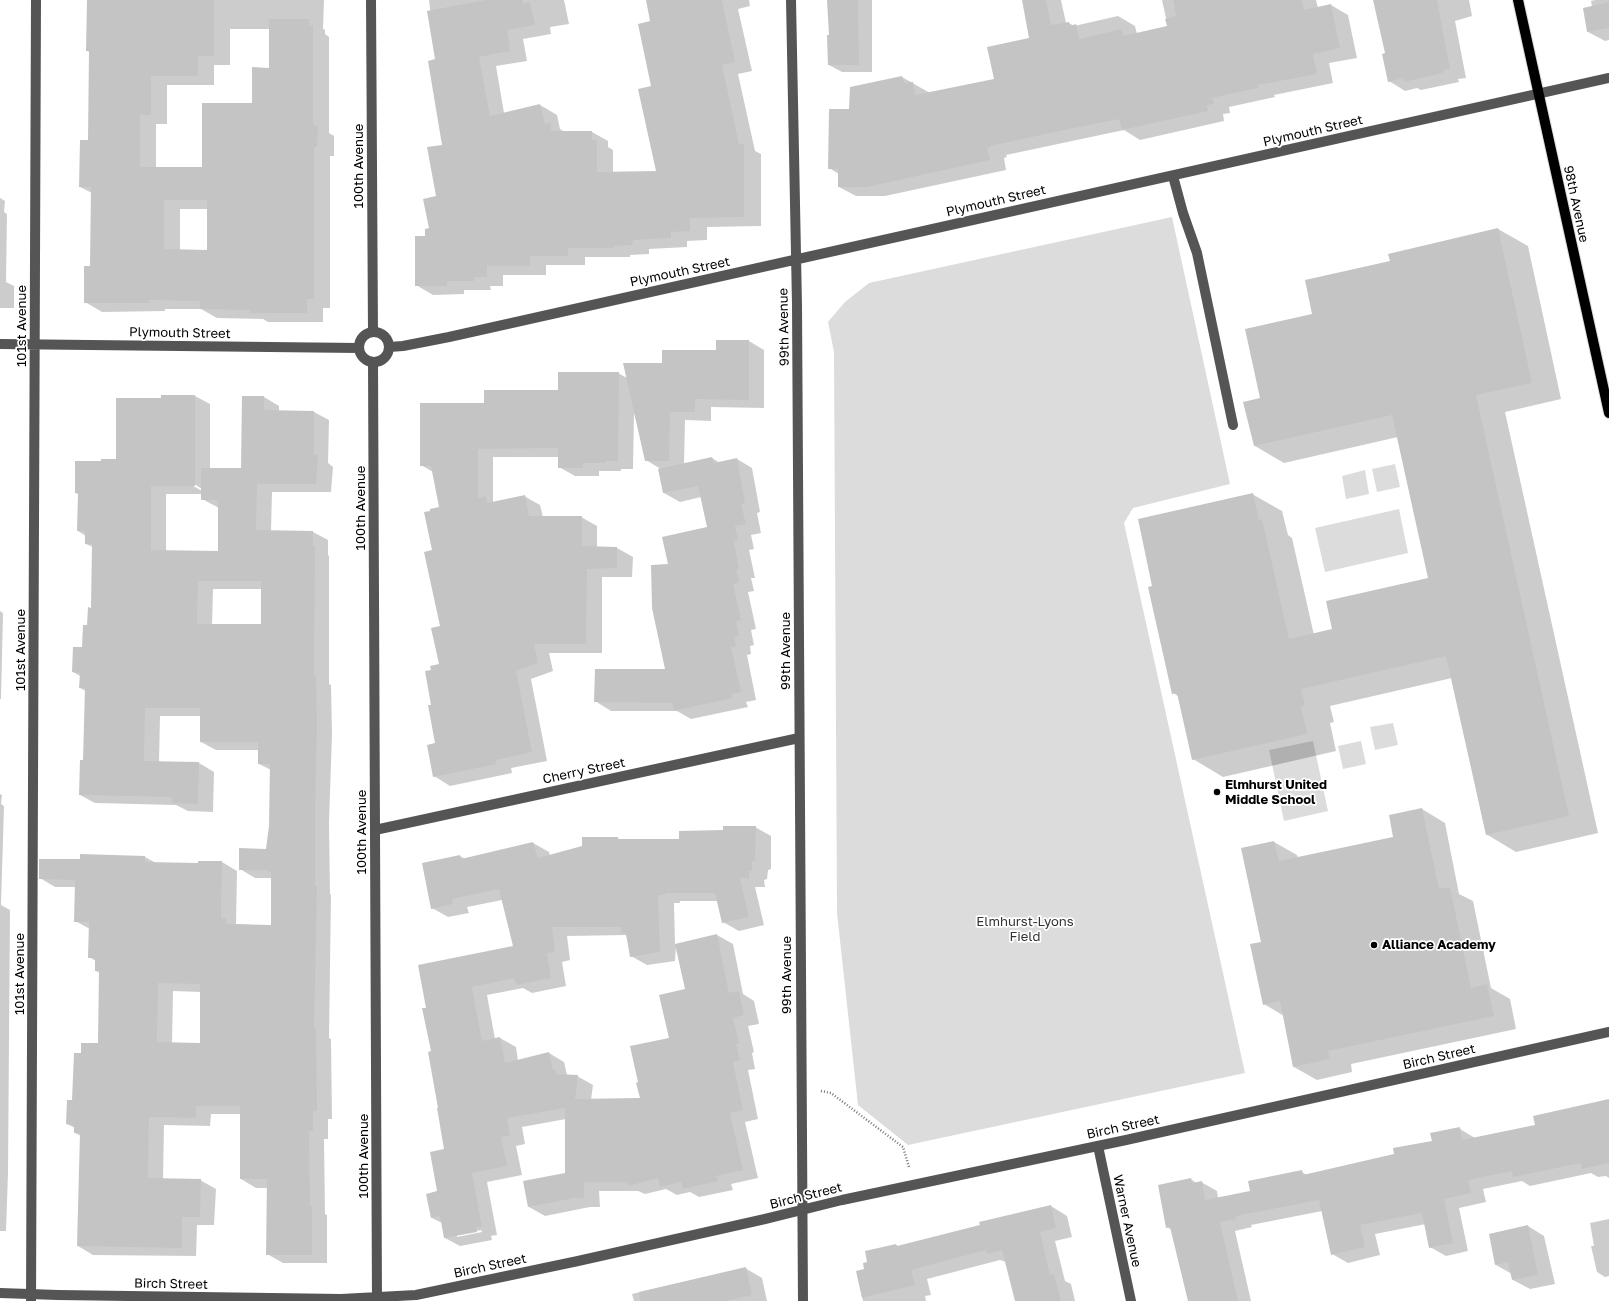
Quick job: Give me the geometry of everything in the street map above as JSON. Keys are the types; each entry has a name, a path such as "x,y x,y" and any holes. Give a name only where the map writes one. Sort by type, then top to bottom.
{"main road":[{"name":"98th Avenue","path":"1518,0 1609,413"}],"street":[{"name":"101st Avenue","path":"31,1297 36,0"},
{"name":"100th Avenue","path":"371,0 373,332"},
{"name":"99th Avenue","path":"791,0 796,260 803,1301"},
{"name":"Plymouth Street","path":"389,347 428,341 796,260 1609,78"},
{"path":"1173,176 1182,213 1197,253 1233,425"},
{"path":"373,332 379,332 384,336 389,347 385,358 373,362 363,358 359,348 362,336 373,332"},
{"name":"Plymouth Street","path":"0,344 359,348"},
{"name":"100th Avenue","path":"373,362 377,1299"},
{"name":"Cherry Street","path":"375,830 799,738"},
{"name":"Birch Street","path":"0,1292 31,1297 377,1299 416,1295 586,1259 914,1184 1098,1146 1609,1032"},
{"name":"Warner Avenue","path":"1098,1146 1131,1301"}],"path":[{"path":"801,1088 832,1093 903,1146 914,1184"}],"green space":[{"name":"Elmhurst-Lyons Field","path":"1172,217 1230,484 1133,508 1124,523 1245,1073 908,1145 858,1105 837,913 834,352 828,322 845,302 869,283"},
{"path":"1395,464 1400,487 1377,492 1372,469"},
{"path":"1365,470 1369,494 1346,499 1342,476"},
{"path":"1399,509 1408,553 1325,572 1315,528"},
{"path":"1393,723 1398,745 1375,750 1370,727"},
{"path":"1313,741 1328,811 1284,821 1269,750"},
{"path":"1361,741 1366,764 1343,769 1338,746"}],"building":[{"path":"87,0 214,0 214,56 198,56 198,76 151,76 151,115 140,115 140,167 202,167 202,103 252,103 252,67 269,68 269,19 309,19 309,26 313,26 313,125 318,126 317,147 314,147 314,299 307,299 307,313 250,313 250,310 200,309 200,301 149,300 149,303 84,303 84,266 90,266 91,187 79,187 80,140 88,140 89,51 86,51","holes":["164,200 207,200 207,250 164,249"]},
{"path":"486,0 522,0 523,4 530,2 535,25 507,30 510,51 479,57 490,116 540,104 545,124 551,122 551,131 592,131 592,140 597,140 597,172 656,171 638,89 651,86 638,24 650,21 646,0 722,0 735,62 722,65 739,144 744,144 744,217 690,218 690,231 671,232 671,238 633,240 632,245 614,246 614,248 568,248 568,256 530,256 530,266 487,266 487,277 474,277 474,281 447,281 447,286 415,286 415,236 425,236 425,229 429,228 423,199 436,196 427,147 442,145 428,61 435,59 427,11"},
{"path":"827,0 858,0 859,65 828,65 827,35 829,35"},
{"path":"1022,0 1046,0 1051,25 1069,22 1070,26 1076,24 1079,39 1122,29 1123,36 1167,26 1165,19 1176,16 1173,0 1302,0 1304,10 1331,4 1340,48 1313,54 1317,74 1258,85 1258,88 1212,98 1214,104 1207,105 1208,111 1122,130 1119,119 1074,128 990,146 987,148 990,160 867,187 838,187 838,169 828,169 829,109 849,109 850,87 902,76 904,83 913,82 915,95 994,79 987,47 1029,38"},
{"path":"1373,0 1437,0 1450,69 1443,70 1443,73 1404,82 1403,78 1388,82 1382,54 1385,53"},
{"path":"1609,2 1609,28 1587,32 1583,8"},
{"path":"1498,228 1532,383 1476,395 1569,816 1486,835 1446,656 1301,689 1305,705 1301,706 1307,734 1192,760 1177,693 1172,694 1148,587 1152,586 1138,519 1253,493 1259,520 1262,519 1289,639 1332,629 1326,601 1428,578 1392,415 1254,446 1243,402 1260,398 1245,329 1312,314 1305,280 1390,261 1388,254"},
{"path":"716,340 749,340 749,400 695,399 695,412 670,412 669,461 645,461 623,363 662,363 662,350 716,350"},
{"path":"558,372 619,372 618,461 606,461 606,463 583,463 583,468 558,468 558,448 478,449 478,498 486,496 487,503 525,495 529,516 582,516 582,546 617,547 617,568 587,569 586,644 534,644 538,663 516,671 532,752 496,760 497,764 433,777 427,745 435,743 428,705 431,705 425,671 431,670 430,666 439,664 431,628 440,626 424,552 432,550 424,512 439,507 431,466 420,466 420,403 484,403 484,390 558,390"},
{"path":"161,395 195,395 195,486 151,486 151,550 218,551 218,500 201,500 201,468 241,468 242,396 264,396 264,410 314,411 314,455 317,455 318,458 316,484 257,484 256,530 313,531 313,546 315,546 314,675 316,675 317,724 315,886 317,886 314,1029 316,1029 317,1111 313,1111 313,1131 309,1131 312,1255 266,1255 267,1179 240,1179 240,1106 196,1106 196,1118 149,1117 148,1178 201,1179 200,1217 182,1217 182,1248 77,1246 80,1133 74,1133 74,1125 66,1124 67,1100 72,1100 74,1053 81,1053 81,1043 98,1043 99,971 95,971 95,958 88,958 89,922 74,922 75,880 39,879 39,859 80,859 80,854 145,856 145,862 198,863 198,861 222,861 221,918 226,918 226,924 271,925 271,872 268,872 268,870 239,870 239,848 266,849 269,826 270,764 258,764 258,742 200,742 200,708 145,708 144,761 199,762 198,804 172,803 172,797 79,795 80,760 83,760 85,688 79,688 80,673 72,672 73,647 82,647 83,625 87,625 88,607 91,608 92,544 85,544 85,531 77,531 78,493 75,493 75,461 101,461 101,459 116,459 116,398 161,398","holes":["198,581 261,581 261,624 197,624","158,983 200,984 200,1043 157,1042"]},
{"path":"712,457 714,463 737,458 745,503 741,504 746,524 735,526 738,540 734,541 739,569 736,569 739,582 733,584 741,620 736,621 739,636 734,637 736,646 731,647 741,692 731,694 732,698 674,711 672,703 594,702 595,669 665,669 652,608 651,565 668,564 662,537 707,527 698,486 663,493 658,469"},
{"path":"1422,808 1439,889 1450,887 1471,988 1487,984 1494,1016 1328,1051 1330,1059 1293,1067 1280,1001 1263,1005 1250,944 1261,942 1241,848 1274,841 1279,861 1393,837 1389,815"},
{"path":"723,826 756,826 755,861 752,861 752,871 749,871 749,878 740,878 749,917 722,923 715,893 665,893 665,895 658,895 660,952 630,957 626,933 621,933 621,927 552,927 555,952 547,953 551,978 516,985 514,978 472,987 482,1041 500,1037 505,1063 549,1052 553,1070 556,1070 556,1074 578,1075 575,1099 640,1098 630,1046 669,1038 659,995 685,989 675,944 717,934 729,993 739,991 744,1015 733,1018 739,1043 736,1044 740,1060 733,1062 743,1110 730,1113 743,1170 716,1176 718,1181 683,1189 681,1182 660,1187 658,1178 628,1186 627,1182 584,1182 584,1198 574,1198 528,1207 523,1181 565,1173 565,1108 507,1118 510,1136 501,1137 507,1166 472,1173 482,1227 476,1227 477,1232 444,1238 440,1216 431,1218 426,1194 437,1191 430,1152 444,1149 428,1052 431,1051 422,1008 426,1008 418,965 513,946 499,889 452,899 453,904 431,909 422,863 460,855 461,859 533,842 538,858 582,846 582,837 618,837 618,839 679,839 679,831 723,830"},
{"path":"1609,1099 1609,1163 1582,1169 1581,1163 1513,1177 1512,1171 1468,1180 1471,1193 1444,1199 1453,1243 1429,1248 1422,1213 1360,1225 1365,1247 1331,1255 1319,1200 1236,1216 1236,1219 1220,1222 1238,1301 1188,1301 1170,1227 1166,1228 1158,1185 1191,1178 1192,1183 1202,1181 1205,1200 1250,1191 1248,1181 1302,1170 1303,1175 1394,1154 1393,1148 1432,1141 1430,1133 1460,1127 1462,1140 1535,1125 1533,1116"},
{"path":"1051,1205 1056,1228 1040,1232 1050,1275 1054,1274 1061,1301 1015,1301 1002,1250 987,1254 986,1250 911,1270 915,1285 862,1298 856,1271 864,1269 863,1263 867,1262 865,1251 896,1244 897,1246 980,1225 979,1222"},
{"path":"1528,1225 1538,1275 1512,1280 1508,1262 1495,1265 1489,1234"},
{"path":"746,1267 752,1295 726,1301 640,1301 639,1292"}],"place":[{"name":"Elmhurst United Middle School","path":"1217,792"},
{"name":"Alliance Academy","path":"1374,945"}]}
